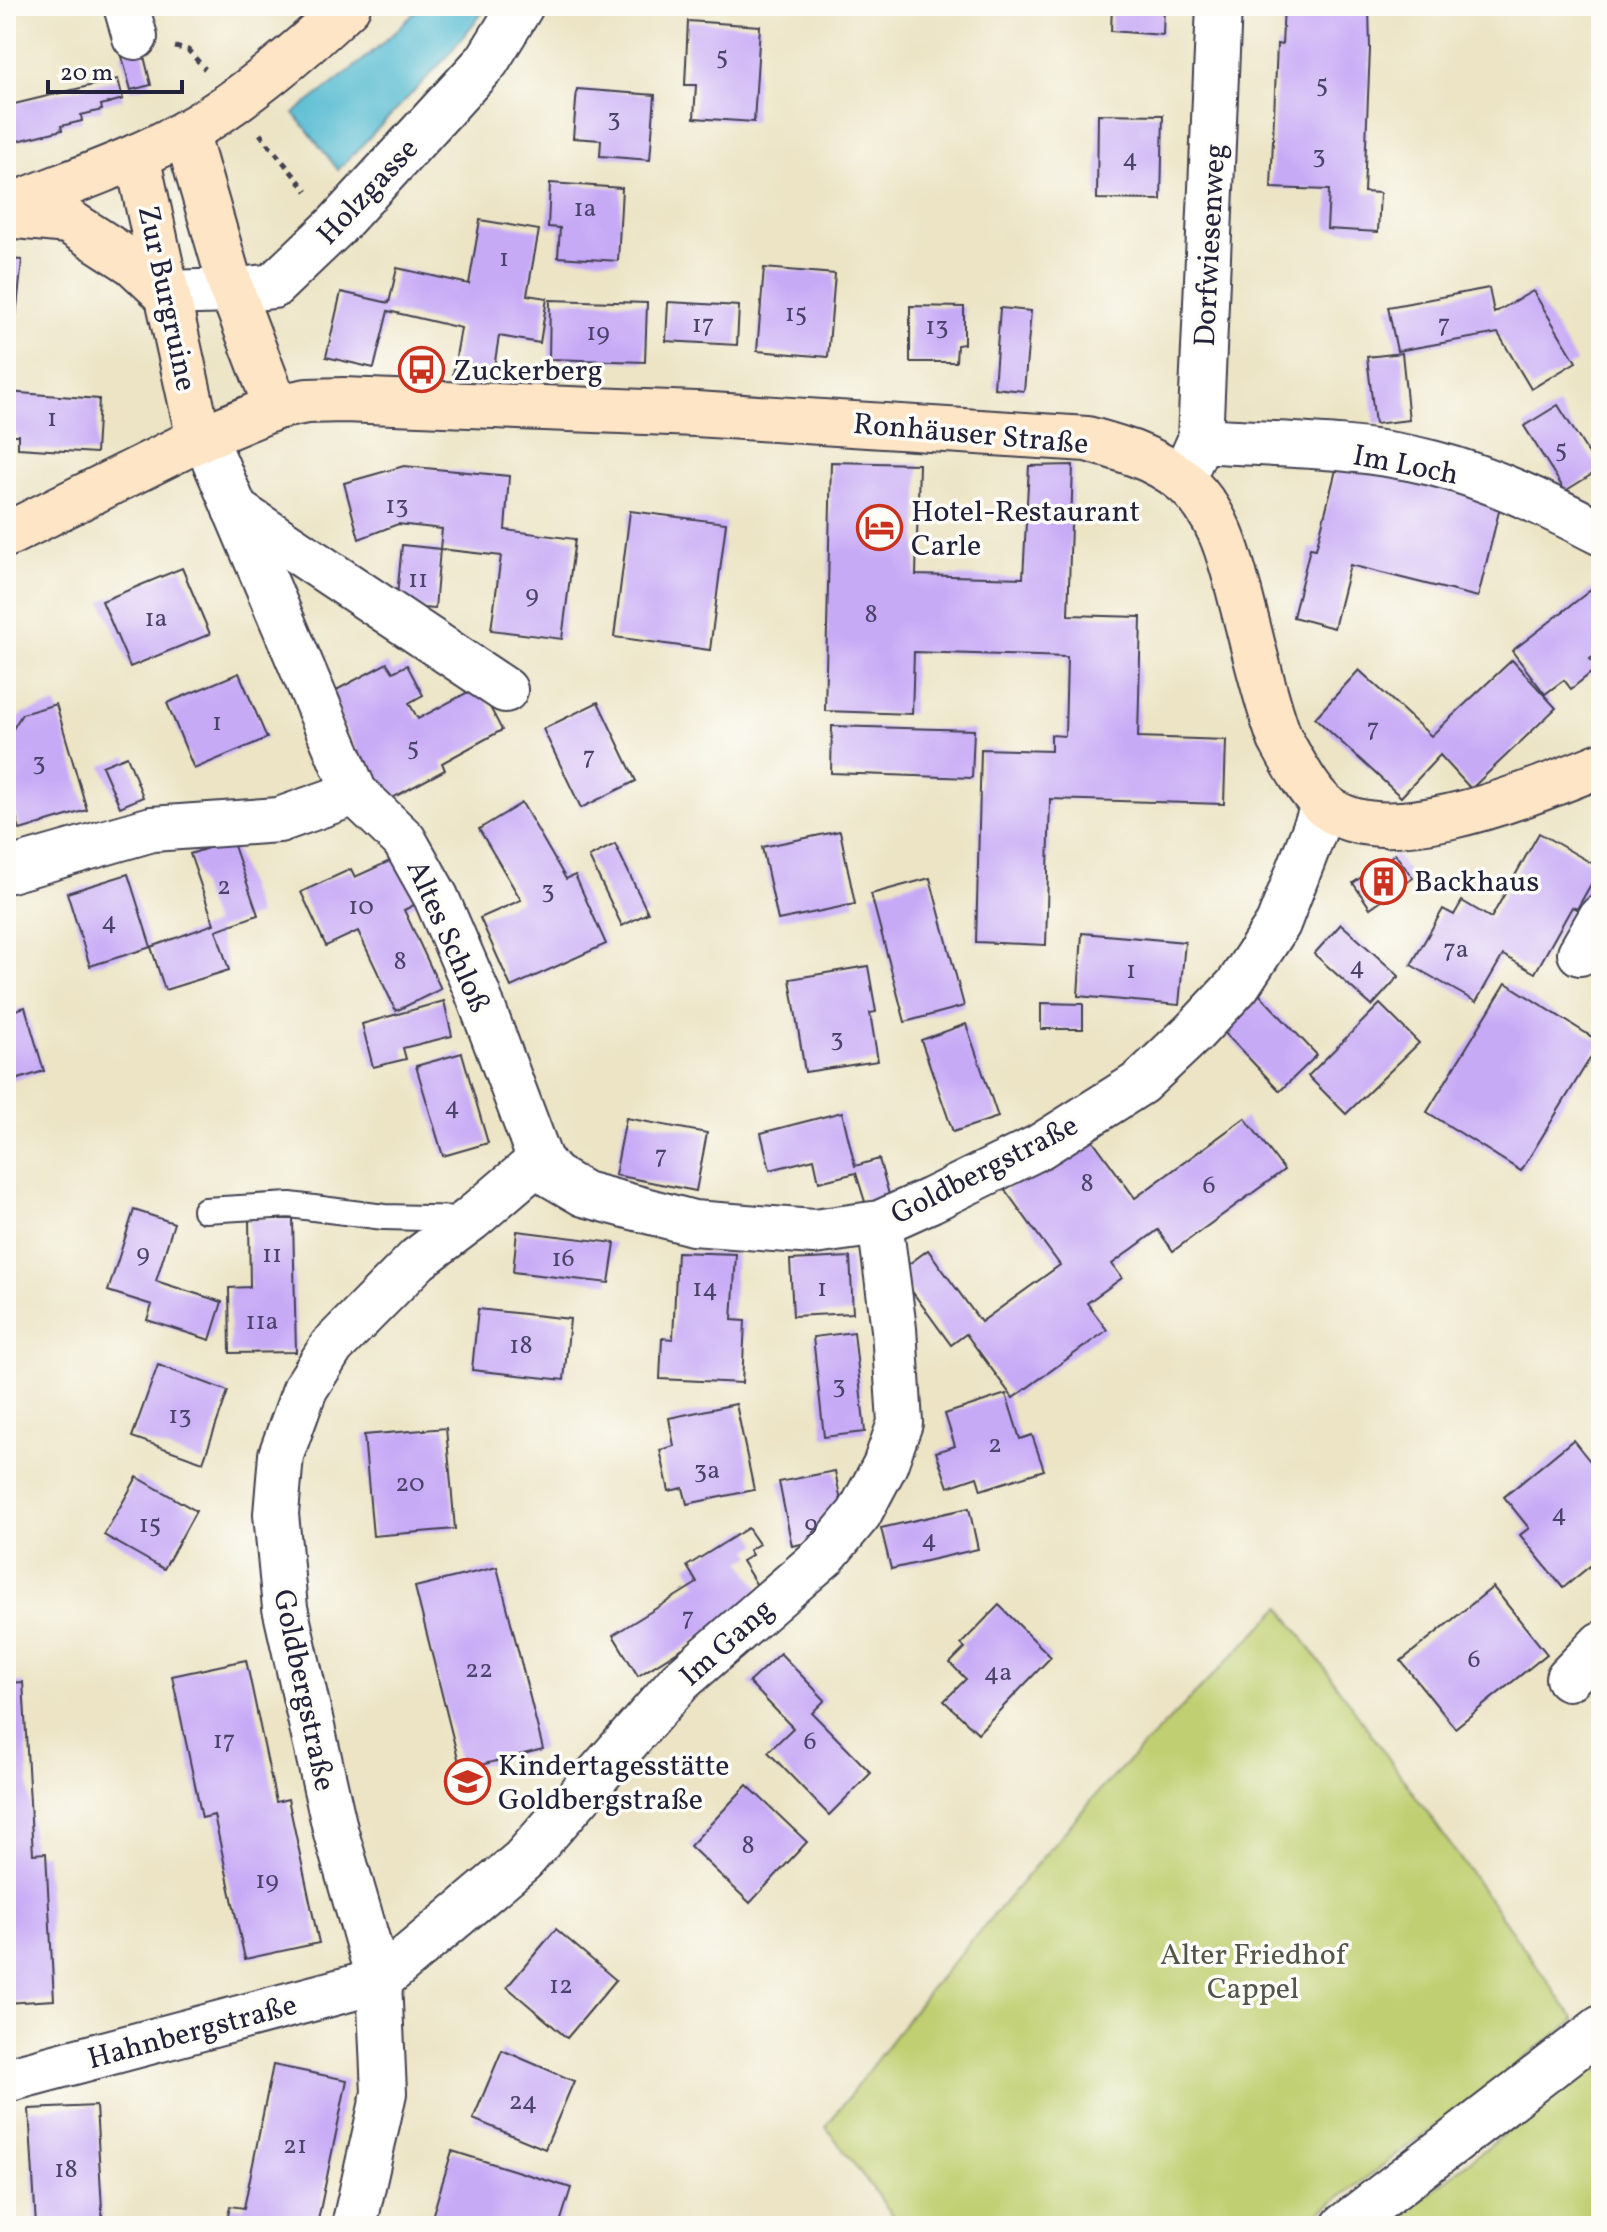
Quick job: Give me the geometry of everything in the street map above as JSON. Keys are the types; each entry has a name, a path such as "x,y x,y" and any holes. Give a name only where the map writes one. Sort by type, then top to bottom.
{"street":[{"path":"6,208 137,156 186,132 233,100 348,6"},
{"name":"Holzgasse","path":"165,293 273,286 336,226 487,61 521,6"},
{"name":"Dorfwiesenweg","path":"1182,480 1200,440 1219,6"},
{"name":"Zur Burgruine","path":"186,132 232,291 276,407"},
{"name":"Zur Burgruine","path":"137,156 165,293 202,438"},
{"path":"6,215 68,221 133,263 165,293"},
{"name":"Ronhäuser Straße","path":"202,438 276,407 307,401 344,400 696,414 1087,439 1128,451 1162,467 1182,480 1206,504 1225,540 1280,739 1324,805 1350,820 1380,825 1436,818 1497,805 1601,765"},
{"path":"6,535 202,438"},
{"name":"Altes Schloß","path":"202,438 355,793 404,840 436,897 477,992 540,1160"},
{"name":"Im Loch","path":"1200,440 1376,453 1432,463 1514,491 1601,533"},
{"path":"235,510 505,690"},
{"path":"6,871 152,829 279,820 355,793"},
{"name":"Goldbergstraße","path":"354,2226 384,2093 379,1981 336,1833 285,1608 276,1514 281,1455 305,1389 332,1346 418,1259 540,1160 553,1176 584,1194 693,1223 814,1232 880,1223 1039,1147 1140,1083 1238,985 1278,924 1324,805"},
{"name":"Im Gang","path":"379,1981 523,1860 680,1681 825,1555 859,1514 885,1465 900,1423 894,1329 880,1223"},
{"path":"1568,1678 1601,1644"},
{"name":"Hahnbergstraße","path":"6,2080 379,1981"},
{"path":"1344,2226 1601,2028"}],"lane":[{"path":"205,1210 290,1205 384,1217 471,1219"}],"path":[{"path":"233,100 336,226"}],"green space":[{"name":"Alter Friedhof Cappel","path":"1281,1607 1575,2020 1302,2226 901,2226 826,2127 930,1989 1101,1789"},
{"path":"1601,2057 1601,2226 1388,2226"}],"water":[{"path":"421,6 488,6 442,62 338,170 294,113 376,49"}],"building":[{"path":"1112,6 1164,6 1163,35 1111,31"},
{"path":"1284,6 1369,6 1364,192 1380,193 1378,232 1327,229 1329,190 1271,188 1277,44 1282,45"},
{"path":"688,21 760,26 754,122 694,118 696,85 685,85"},
{"path":"142,48 151,85 131,90 121,53"},
{"path":"118,79 123,99 101,105 102,110 81,115 82,121 61,126 62,130 6,144 6,106"},
{"path":"577,89 655,95 650,160 600,156 601,140 573,138"},
{"path":"1098,114 1163,115 1161,200 1097,199"},
{"path":"550,183 622,188 618,261 558,257 560,228 548,227"},
{"path":"480,220 539,230 527,295 547,298 540,343 499,336 492,380 453,374 461,328 388,311 374,368 326,357 341,292 389,303 397,268 469,284"},
{"path":"6,259 22,260 11,364 6,363"},
{"path":"764,268 835,274 828,357 757,351"},
{"path":"1489,288 1494,313 1533,291 1576,362 1531,389 1498,333 1397,351 1388,307"},
{"path":"550,300 647,303 645,362 549,359"},
{"path":"668,302 739,306 737,345 666,341"},
{"path":"910,306 964,307 964,344 957,345 956,362 910,362"},
{"path":"1000,308 1031,311 1024,391 994,388"},
{"path":"1402,353 1409,420 1375,424 1367,357"},
{"path":"6,392 99,399 96,453 18,448 18,435 6,435"},
{"path":"1558,405 1599,470 1565,491 1524,426"},
{"path":"831,462 919,464 916,575 1023,578 1029,466 1073,465 1068,615 1141,617 1138,737 1226,740 1224,804 1050,799 1046,945 976,942 981,749 1051,751 1051,735 1065,736 1067,657 914,652 912,714 825,711"},
{"path":"1338,462 1501,503 1478,597 1350,565 1334,628 1293,617 1310,548 1316,549"},
{"path":"404,466 509,476 505,530 575,539 562,639 491,630 501,556 440,549 442,529 398,524 359,539 344,483"},
{"path":"630,511 726,523 710,650 614,637"},
{"path":"402,545 440,549 435,609 396,606"},
{"path":"182,568 210,634 130,667 102,601"},
{"path":"1601,582 1601,651 1590,659 1597,668 1571,689 1564,680 1545,694 1512,651"},
{"path":"1512,660 1556,708 1471,789 1440,755 1401,797 1315,718 1359,670 1431,736"},
{"path":"387,663 393,672 407,665 423,695 409,703 418,719 479,686 502,730 442,763 445,770 385,802 327,695"},
{"path":"239,673 267,738 194,769 167,703"},
{"path":"598,702 636,781 581,808 543,729"},
{"path":"56,704 87,810 20,830 6,782 6,740 22,714"},
{"path":"832,726 974,730 972,778 831,773"},
{"path":"127,756 143,797 120,807 102,766"},
{"path":"522,803 566,879 575,875 606,944 511,987 480,918 521,900 479,829"},
{"path":"840,831 855,904 778,920 762,847"},
{"path":"1539,833 1600,868 1577,909 1572,907 1535,973 1503,955 1476,1002 1411,965 1443,909 1454,915 1462,901 1491,918"},
{"path":"232,840 258,915 216,930 229,970 165,990 151,947 214,924 190,854"},
{"path":"615,844 648,913 622,926 589,857"},
{"path":"405,854 426,899 404,910 441,989 396,1011 358,931 326,946 301,892 351,869 355,877"},
{"name":"Backhaus","path":"1395,854 1413,878 1370,908 1353,883"},
{"path":"128,874 151,947 90,966 67,893"},
{"path":"930,878 964,1006 905,1022 871,894"},
{"path":"1341,924 1399,976 1372,1006 1314,954"},
{"path":"1082,933 1185,942 1179,1005 1078,996"},
{"path":"868,966 876,1012 870,1013 878,1061 805,1072 790,979"},
{"path":"1506,983 1600,1042 1521,1171 1427,1112"},
{"path":"1259,994 1317,1055 1280,1091 1222,1030"},
{"path":"444,1001 452,1036 403,1048 406,1059 373,1067 362,1024"},
{"path":"1041,1003 1083,1004 1083,1029 1041,1029"},
{"path":"1380,1004 1419,1043 1346,1114 1308,1076"},
{"path":"25,1007 44,1071 6,1083 6,1013"},
{"path":"966,1024 998,1117 953,1132 921,1040"},
{"path":"462,1053 488,1143 443,1156 416,1066"},
{"path":"842,1112 855,1166 879,1159 890,1198 866,1205 856,1173 819,1182 814,1159 770,1170 761,1133"},
{"path":"626,1118 707,1133 696,1191 615,1175"},
{"path":"1245,1118 1284,1170 1173,1251 1158,1230 1112,1264 1122,1278 1087,1303 1107,1330 1013,1398 966,1334 951,1345 898,1272 928,1250 981,1322 1060,1265 1005,1190 1086,1131 1135,1198"},
{"path":"134,1210 174,1223 156,1281 222,1302 210,1340 147,1320 152,1305 108,1291"},
{"path":"249,1219 293,1219 296,1352 230,1353 229,1288 250,1287"},
{"path":"517,1231 615,1243 609,1283 513,1272"},
{"path":"677,1252 736,1254 732,1320 745,1321 742,1383 660,1379 662,1338 673,1339"},
{"path":"850,1257 853,1313 793,1316 790,1260"},
{"path":"478,1309 570,1319 564,1380 472,1370"},
{"path":"854,1332 865,1432 824,1437 813,1337"},
{"path":"158,1365 228,1391 203,1462 132,1437"},
{"path":"1006,1394 1020,1439 1032,1435 1044,1470 981,1490 977,1477 948,1487 936,1452 955,1446 945,1414"},
{"path":"736,1404 754,1490 687,1504 683,1488 669,1491 660,1450 674,1446 669,1418"},
{"path":"446,1428 455,1529 373,1536 364,1435"},
{"path":"1573,1440 1601,1475 1601,1557 1563,1588 1520,1535 1529,1528 1504,1497"},
{"path":"835,1471 842,1507 828,1538 792,1546 779,1482"},
{"path":"137,1477 196,1511 164,1569 104,1535"},
{"path":"969,1508 978,1549 891,1569 881,1528"},
{"path":"748,1528 759,1544 749,1550 752,1555 742,1561 764,1597 638,1676 613,1635 697,1583 687,1566"},
{"path":"497,1567 543,1749 461,1770 415,1587"},
{"path":"1493,1587 1547,1654 1455,1728 1401,1661"},
{"path":"999,1605 1051,1657 978,1733 944,1701 966,1679 950,1663 965,1648 961,1644"},
{"path":"780,1653 825,1700 812,1713 871,1773 829,1815 768,1752 793,1728 749,1682"},
{"path":"246,1660 276,1802 288,1799 319,1943 245,1959 214,1815 202,1818 172,1676"},
{"path":"23,1682 33,1854 46,1853 54,2000 6,2003 6,1683"},
{"path":"747,1785 807,1842 750,1903 690,1846"},
{"path":"556,1929 616,1980 567,2038 507,1987"},
{"path":"502,2050 574,2081 545,2149 473,2119"},
{"path":"273,2065 347,2080 317,2225 305,2222 304,2226 226,2226 230,2206 244,2208"},
{"path":"96,2106 103,2226 36,2226 29,2109"},
{"path":"452,2151 571,2188 559,2226 461,2226 432,2217"}],"place":[{"name":"Zuckerberg","path":"422,370"},
{"name":"Hotel-Restaurant Carle","path":"880,528"},
{"name":"Backhaus","path":"1383,881"},
{"name":"Kindertagesstätte Goldbergstraße","path":"467,1782"}]}
